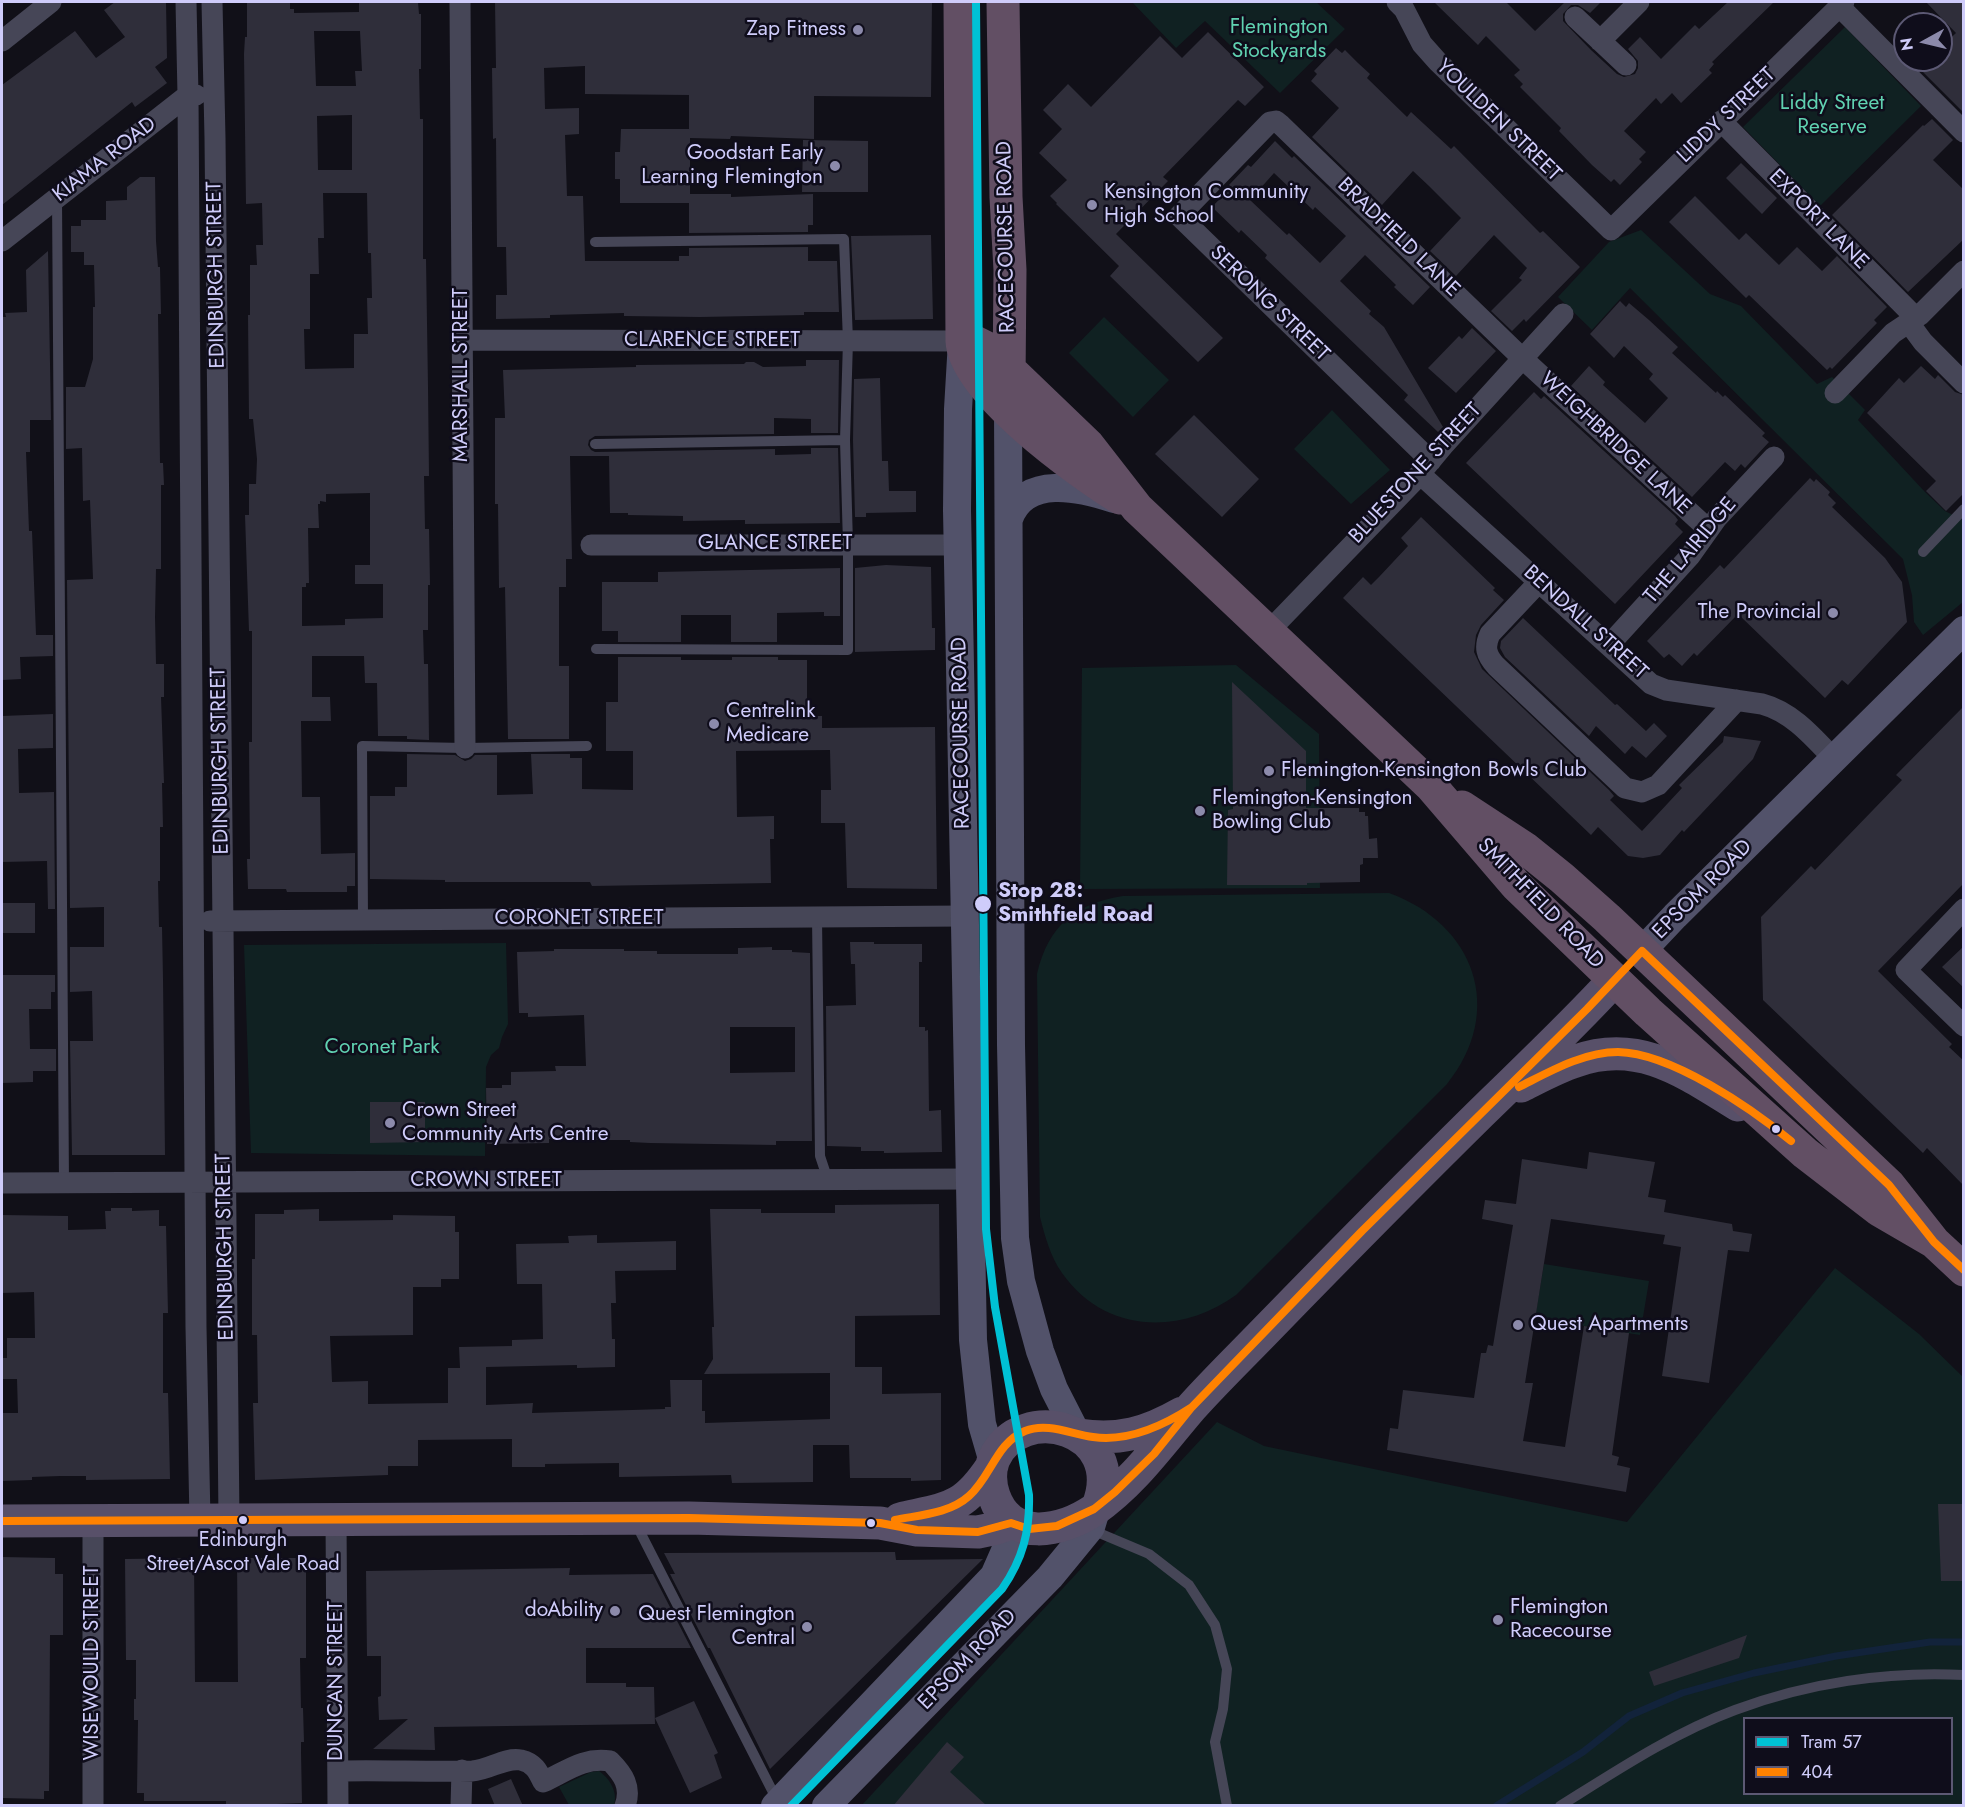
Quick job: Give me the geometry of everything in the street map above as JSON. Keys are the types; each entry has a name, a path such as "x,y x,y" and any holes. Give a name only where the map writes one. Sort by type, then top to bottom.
{"highway":[{"name":"RACECOURSE ROAD","path":"960,2 962,340"},
{"name":"RACECOURSE ROAD","path":"1003,2 1006,197 1010,270 1008,410"},
{"name":"SMITHFIELD ROAD","path":"1134,506 1074,468 990,393 974,373 964,354 962,340 983,346 1009,368 1088,445 1134,506 1431,786 1516,885 1614,980 1773,1126 1879,1210 1934,1242"},
{"name":"SMITHFIELD ROAD","path":"1431,786 1544,863 1642,951 1889,1185 1934,1242 1964,1270"},
{"name":"EPSOM ROAD","path":"1614,980 1642,951"},
{"path":"1826,1123 1843,1162 1844,1182"}],"main road":[{"name":"RACECOURSE ROAD","path":"962,340 958,432 958,545 973,1340 982,1424 992,1464"},
{"name":"RACECOURSE ROAD","path":"1008,410 1014,1177 1018,1265 1050,1379 1078,1435"},
{"path":"1009,519 1012,510 1021,501 1034,493 1051,488 1085,490 1134,506"},
{"name":"EPSOM ROAD","path":"1642,951 1674,916 1964,630"},
{"path":"965,916 1011,915"},
{"name":"EPSOM ROAD","path":"826,1806 1050,1577 1095,1514 1154,1454 1191,1408 1362,1231 1614,980"},
{"path":"1498,1096 1577,1060 1610,1053 1627,1053 1658,1061 1683,1072 1773,1126"},
{"name":"EPSOM ROAD","path":"1078,1435 1108,1437 1142,1433 1191,1408"},
{"path":"880,1523 955,1505 974,1490 1007,1441 1026,1430 1052,1428 1078,1435 1091,1445 1102,1467 1103,1491 1095,1514 1078,1517 1052,1527 1029,1529 1014,1524 999,1509 992,1492 992,1464"},
{"path":"2,1521 633,1518 880,1523 917,1530 978,1532 1014,1524"},
{"name":"EPSOM ROAD","path":"776,1804 994,1576 1014,1524"}],"street":[{"path":"2,41 51,2"},
{"name":"EDINBURGH STREET","path":"186,2 196,1328 214,1520"},
{"name":"EDINBURGH STREET","path":"212,2 225,1181 214,1520"},
{"name":"MARSHALL STREET","path":"460,2 465,748"},
{"name":"YOULDEN STREET","path":"1397,2 1404,9 1420,42 1438,62 1611,231"},
{"path":"1600,41 1639,2"},
{"path":"1842,4 1964,132"},
{"name":"LIDDY STREET","path":"1611,231 1720,121 1842,4"},
{"path":"1575,17 1626,66"},
{"path":"188,95 214,94"},
{"name":"KIAMA ROAD","path":"2,241 188,95"},
{"name":"BRADFIELD LANE","path":"1273,121 1281,125 1522,358"},
{"name":"SERONG STREET","path":"1273,121 1263,128 1179,216 1425,467"},
{"name":"EXPORT LANE","path":"1720,121 1912,320 1918,337 1964,383"},
{"path":"1835,393 1893,333 1912,320 1964,271"},
{"name":"BLUESTONE STREET","path":"1268,632 1425,467 1563,314"},
{"name":"CLARENCE STREET","path":"462,340 962,340"},
{"name":"WEIGHBRIDGE LANE","path":"1522,358 1708,529"},
{"name":"THE LAIRIDGE","path":"1609,645 1690,556 1708,529 1774,457"},
{"name":"BENDALL STREET","path":"1425,467 1539,582 1643,678 1657,687 1762,704 1781,711 1817,741 1834,759"},
{"name":"GLANCE STREET","path":"591,545 958,545"},
{"path":"1539,582 1490,634 1486,644 1487,653 1496,666 1625,788 1642,792 1658,785 1737,700"},
{"path":"1964,909 1906,970 1964,1026"},
{"name":"CORONET STREET","path":"193,921 965,916"},
{"name":"CROWN STREET","path":"2,1183 970,1179"},
{"name":"WISEWOULD STREET","path":"93,1520 93,1806"},
{"name":"DUNCAN STREET","path":"336,1520 338,1806"},
{"path":"338,1771 475,1771 510,1760 519,1760 529,1762 537,1768 543,1782 588,1760 610,1761 625,1779 628,1791 625,1806"},
{"path":"461,1806 462,1770"}],"lane":[{"path":"57,198 64,1182"},
{"path":"595,242 844,239 848,341 845,440 848,650 596,649"},
{"path":"595,444 845,440"},
{"path":"1923,552 1964,509"},
{"path":"363,920 362,746 465,748 587,746"},
{"path":"817,918 820,1156 828,1181"},
{"path":"1095,1514 1125,1543 1157,1560 1189,1585 1215,1625 1227,1669 1223,1709 1215,1742 1227,1806"},
{"path":"633,1518 776,1804"},
{"path":"1560,1806 1675,1738 1735,1710 1795,1691 1837,1683 1886,1677 1964,1675"}],"green space":[{"name":"Flemington Stockyards","path":"1132,2 1316,2 1345,29 1280,93 1205,21 1176,48"},
{"name":"Liddy Street Reserve","path":"1845,27 1921,106 1820,206 1743,127"},
{"path":"1641,230 1710,294 1741,306 1817,384 1832,377 1865,410 1858,420 1925,492 1945,511 1963,520 1963,602 1923,635 1914,622 1912,595 1903,559 1630,288 1592,330 1558,297 1609,242"},
{"path":"1104,317 1169,380 1133,417 1069,353"},
{"path":"1332,410 1390,470 1351,504 1294,449"},
{"name":"Flemington-Kensington Bowling Club","path":"1236,665 1319,734 1320,888 1080,889 1082,668"},
{"path":"1389,893 1419,907 1443,926 1461,948 1472,973 1477,1000 1475,1028 1465,1056 1447,1084 1236,1295 1214,1308 1191,1317 1167,1322 1144,1322 1121,1317 1099,1308 1079,1293 1062,1273 1051,1253 1040,1217 1037,974 1048,943 1057,930 1078,911 1091,904 1123,896"},
{"name":"Coronet Park","path":"506,943 508,1024 499,1048 491,1055 486,1067 485,1156 251,1153 244,945"},
{"path":"1544,1264 1649,1281 1640,1335 1535,1318"},
{"name":"Flemington Racecourse","path":"1835,1268 1919,1334 1963,1377 1963,1805 861,1806 1217,1422 1264,1446 1627,1522"},
{"path":"599,1771 612,1786 615,1795 614,1805 569,1805 559,1787 591,1772"}],"building":[{"path":"115,2 166,2 167,58 155,67 167,83 135,107 132,102 2,205 2,85 75,31 96,58 125,37 104,10"},
{"path":"247,2 290,2 290,9 294,9 294,13 359,12 359,2 418,2 419,14 421,14 421,69 419,69 420,119 423,119 423,259 426,259 429,476 424,476 425,529 429,529 430,585 428,585 428,630 423,630 424,664 428,664 429,740 407,739 407,736 378,736 377,683 365,683 364,656 312,656 312,697 330,697 331,721 301,721 302,797 320,797 321,854 355,853 355,886 347,886 347,892 287,892 286,889 248,889 252,631 249,631 245,515 249,515 249,484 256,484 257,459 253,419 249,419 248,315 250,315 250,265 257,265 256,245 263,245 262,203 246,204 244,54 245,37 247,37","holes":["314,31 360,31 362,71 355,71 356,86 316,86","352,115 352,170 318,170 317,116","323,193 367,193 368,253 371,253 372,298 367,298 368,334 354,334 354,368 305,369 304,329 310,329 310,274 319,274 318,238 324,238","370,493 370,565 355,565 355,584 383,584 383,618 345,619 345,625 302,626 302,587 306,587 306,583 309,583 308,528 319,528 318,504 320,501 326,502 326,494"]},
{"path":"495,2 932,2 931,97 814,96 814,139 731,136 730,139 690,138 690,194 731,194 731,197 813,194 813,225 808,225 808,232 689,233 689,203 620,203 620,179 615,179 615,152 620,152 621,129 689,129 689,95 585,94 585,66 544,68 545,109 579,108 579,134 565,135 567,196 583,196 585,261 679,261 679,256 689,256 689,248 808,247 808,261 837,261 839,312 700,317 624,316 624,313 496,319 496,295 507,295 506,247 497,247 496,138 493,139 492,68 496,68"},
{"path":"1434,2 1506,2 1535,31 1565,2 1601,2 1590,13 1578,5 1571,5 1563,14 1563,21 1617,74 1624,77 1635,74 1638,68 1638,61 1628,49 1640,37 1661,59 1695,25 1699,29 1728,2 1774,2 1712,62 1714,64 1709,70 1712,73 1681,103 1672,93 1661,104 1656,98 1624,131 1646,152 1639,159 1642,162 1620,185 1614,179 1611,182 1559,131 1561,128 1520,87 1523,84 1514,75 1520,70 1486,36 1478,45"},
{"path":"1926,2 1964,2 1964,113 1923,72 1953,72 1953,36 1956,33 1953,30 1953,12 1936,12"},
{"path":"1208,32 1264,87 1245,106 1238,100 1163,177 1168,181 1116,234 1223,338 1198,362 1110,276 1119,266 1050,196 1067,180 1039,153 1062,129 1043,110 1068,84 1091,107 1160,36 1182,58"},
{"path":"1336,48 1342,53 1345,50 1370,74 1367,78 1407,117 1411,112 1451,149 1454,146 1540,233 1543,231 1580,267 1526,322 1524,319 1512,331 1491,311 1522,280 1519,278 1527,268 1494,235 1456,276 1430,251 1461,218 1429,186 1413,171 1382,205 1312,137 1339,108 1311,81 1317,74 1314,71"},
{"path":"1932,119 1953,140 1933,160 1964,190 1964,239 1908,292 1832,215 1923,125"},
{"path":"803,140 868,141 868,192 802,192"},
{"path":"1275,141 1292,158 1294,156 1430,287 1413,305 1365,255 1340,281 1371,311 1369,314 1384,327 1443,427 1438,432 1404,400 1408,395 1265,258 1267,255 1241,230 1239,233 1212,207 1248,165 1251,167","holes":["1274,173 1313,210 1315,207 1346,236 1320,263 1250,200"]},
{"path":"1741,163 1777,198 1762,214 1726,178"},
{"path":"140,177 155,177 156,241 158,267 160,267 161,314 158,314 160,463 163,463 164,485 161,485 161,569 156,569 155,617 156,664 164,664 164,697 161,697 163,827 160,827 160,881 158,881 159,927 162,927 165,1155 72,1155 70,1041 93,1041 92,991 70,992 70,947 104,947 104,907 70,908 67,580 93,579 90,500 83,501 82,448 66,449 66,387 85,387 93,359 93,307 95,307 94,265 84,265 84,252 71,252 71,226 81,226 81,220 106,220 106,201 127,200 127,187"},
{"path":"1695,196 1739,240 1746,233 1779,265 1797,247 1822,271 1837,256 1887,307 1874,320 1877,323 1832,369 1830,367 1827,370 1749,295 1746,298 1669,222"},
{"path":"931,235 933,319 855,320 851,236"},
{"path":"48,251 51,420 30,420 30,452 26,452 36,635 53,635 53,656 20,657 21,679 2,680 2,317 6,317 5,313 27,312 26,270"},
{"path":"1620,301 1626,307 1629,303 1678,347 1672,353 1716,393 1717,391 1723,397 1725,395 1765,433 1762,436 1769,442 1745,468 1741,464 1735,471 1725,462 1692,497 1571,386 1589,366 1605,382 1603,385 1645,423 1668,398 1649,379 1653,374 1624,346 1614,358 1590,334"},
{"path":"1472,328 1496,351 1456,393 1428,368 1459,336 1462,339"},
{"path":"806,360 839,360 838,433 811,433 811,419 774,418 774,434 595,436 589,440 588,445 595,452 775,449 775,455 811,454 811,448 838,448 840,523 745,524 745,520 683,521 683,516 610,513 609,456 570,456 572,559 566,559 566,587 559,587 559,666 569,666 569,739 508,739 505,587 499,588 498,504 495,504 495,418 505,418 503,370 744,364 746,362 754,362 763,367 806,366"},
{"path":"1921,366 1935,379 1938,375 1955,392 1964,395 1964,493 1946,511 1926,491 1936,481 1867,413 1899,378 1904,383"},
{"path":"880,378 882,461 888,461 889,491 916,491 916,512 866,513 866,517 855,517 854,379"},
{"path":"1534,392 1541,399 1544,396 1675,516 1678,520 1675,524 1683,532 1615,604 1466,463"},
{"path":"1194,415 1259,479 1222,517 1155,454"},
{"path":"1810,478 1814,482 1816,479 1830,492 1828,495 1836,503 1832,507 1885,558 1902,582 1907,622 1848,685 1842,680 1825,698 1738,614 1697,656 1694,653 1682,666 1669,654 1664,658 1647,641 1720,565 1724,569"},
{"path":"1421,517 1495,588 1493,590 1504,600 1481,625 1476,635 1474,652 1482,669 1609,790 1614,796 1610,800 1642,831 1682,788 1679,785 1723,742 1724,736 1761,741 1753,759 1660,855 1643,858 1628,856 1598,827 1591,835 1343,598 1363,577 1371,585 1379,577 1408,546 1401,538"},
{"path":"886,565 931,567 932,628 935,628 935,650 855,652 855,568"},
{"path":"840,568 840,616 824,616 824,612 777,613 777,642 731,642 731,615 681,615 681,642 618,642 618,631 602,631 602,582 658,582 658,572"},
{"path":"1523,618 1615,705 1617,704 1646,731 1654,723 1667,736 1646,758 1632,746 1625,754 1596,726 1589,736 1505,657 1500,648 1501,641"},
{"path":"618,657 732,660 732,657 778,657 778,660 807,660 807,716 822,716 822,728 935,727 937,889 847,888 845,823 821,823 821,790 831,790 830,750 736,751 737,817 774,816 774,839 770,839 771,883 592,886 590,882 445,882 445,880 370,879 370,796 395,796 395,787 407,787 407,754 455,755 465,761 475,755 497,755 497,795 533,794 531,754 570,754 570,758 582,758 582,789 633,790 633,751 606,751 606,702 618,702"},
{"name":"Flemington-Kensington Bowls Club","path":"1232,682 1306,751 1306,808 1359,808 1359,812 1365,812 1365,816 1368,816 1369,839 1377,838 1378,858 1363,858 1363,864 1360,865 1360,882 1307,883 1307,885 1227,885 1228,810 1233,809"},
{"path":"1964,706 1964,883 1878,971 1952,1044 1949,1047 1964,1061 1964,1186 1927,1148 1923,1153 1763,1000 1761,917 1811,866 1815,870 1902,780 1896,775"},
{"path":"53,714 53,748 18,749 19,793 54,792 55,909 48,909 47,861 2,862 2,716"},
{"path":"2,903 35,903 35,933 2,933"},
{"path":"850,942 922,944 922,962 919,962 919,1027 925,1027 925,1031 928,1030 929,1111 941,1110 942,1152 884,1153 884,1151 861,1151 861,1147 827,1146 826,1006 856,1005 855,964 851,964"},
{"path":"1964,946 1964,988 1942,967"},
{"path":"772,947 772,950 810,953 812,1141 776,1141 776,1145 650,1143 630,1142 630,1140 595,1140 595,1136 552,1136 549,1143 487,1144 486,1088 502,1088 502,1085 511,1085 511,1072 556,1071 555,1066 586,1066 584,1015 528,1017 528,1013 519,1013 517,952 554,951 554,949 624,949 624,951 657,951 657,954 738,954 738,948","holes":["730,1027 795,1027 795,1072 730,1073"]},
{"path":"2,975 55,975 55,992 51,992 51,1009 29,1009 30,1049 56,1049 56,1071 33,1071 33,1082 2,1083"},
{"name":"Crown Street Community Arts Centre","path":"370,1102 425,1102 425,1142 370,1143"},
{"name":"Quest Apartments","path":"1589,1152 1655,1162 1648,1197 1666,1200 1664,1212 1732,1224 1733,1231 1752,1234 1749,1252 1728,1250 1709,1383 1662,1376 1681,1247 1663,1244 1665,1235 1551,1219 1525,1383 1533,1383 1523,1441 1565,1447 1584,1326 1629,1333 1612,1455 1619,1457 1617,1465 1630,1468 1626,1492 1387,1450 1390,1428 1398,1429 1403,1390 1474,1398 1481,1353 1486,1353 1488,1345 1493,1346 1513,1225 1482,1219 1485,1200 1516,1204 1522,1159 1587,1169"},
{"path":"939,1204 940,1315 855,1316 855,1367 882,1367 882,1394 941,1393 941,1480 850,1478 849,1445 813,1445 813,1482 732,1483 731,1475 619,1477 619,1463 512,1467 512,1439 418,1440 418,1466 388,1466 388,1475 255,1480 253,1403 258,1403 257,1335 252,1335 252,1259 255,1259 255,1214 284,1214 284,1210 319,1209 319,1221 393,1220 393,1215 455,1216 455,1232 459,1232 459,1279 441,1279 441,1287 413,1287 413,1335 330,1336 332,1382 368,1381 368,1404 448,1403 448,1368 460,1368 459,1347 512,1346 512,1340 543,1339 542,1284 517,1284 516,1244 569,1243 568,1236 597,1235 597,1243 676,1241 676,1270 615,1271 616,1303 611,1303 615,1367 577,1368 577,1365 486,1367 486,1405 533,1403 532,1413 665,1409 665,1407 671,1407 670,1380 702,1380 702,1411 705,1411 705,1423 830,1419 830,1373 704,1374 713,1359 710,1209 761,1209 761,1213 835,1213 835,1205"},
{"path":"111,1208 132,1208 132,1211 159,1210 159,1226 166,1226 168,1313 163,1313 163,1393 168,1393 170,1479 86,1480 86,1476 60,1476 2,1481 2,1413 18,1413 17,1379 2,1379 2,1358 7,1358 7,1338 35,1338 34,1292 2,1293 2,1215 68,1216 68,1230 106,1229 105,1211 111,1211"},
{"path":"1938,1504 1964,1504 1964,1581 1941,1581"},
{"name":"Quest Flemington Central","path":"895,1552 896,1560 983,1559 770,1769 710,1648 670,1574 675,1574 664,1553"},
{"path":"2,1557 55,1558 55,1574 63,1574 63,1635 50,1635 49,1791 44,1791 44,1799 2,1798"},
{"path":"194,1558 195,1682 238,1682 237,1558 306,1558 306,1658 300,1658 304,1742 301,1742 302,1803 226,1806 226,1801 144,1801 144,1793 137,1793 138,1720 134,1720 136,1660 126,1660 125,1559"},
{"path":"570,1568 569,1575 653,1574 691,1648 586,1648 586,1683 626,1683 626,1687 654,1687 655,1724 434,1727 435,1750 373,1749 408,1719 379,1720 381,1656 367,1656 366,1571"},
{"path":"1747,1635 1739,1658 1654,1686 1649,1672"},
{"path":"694,1701 718,1753 714,1755 722,1778 690,1793 655,1718"},
{"path":"947,1742 964,1757 950,1772 987,1806 893,1806"},
{"path":"511,1779 523,1806 495,1806 488,1789"}],"waterway":[{"path":"1496,1806 1583,1752 1629,1716 1682,1693 1754,1673 1836,1656 1930,1642 1964,1642"}],"tram line":[{"name":"57","path":"791,1806 1002,1589 1020,1556 1028,1521 1029,1495 995,1307 986,1229 976,2"}],"transit line":[{"name":"404","path":"2,1521 689,1518 880,1523 917,1530 978,1532 1011,1523 1029,1529 1057,1526 1094,1509 1154,1454 1191,1408 1362,1231 1587,1009 1642,951 1889,1185 1934,1242 1964,1270"},
{"name":"404","path":"1519,1087 1554,1069 1592,1055 1618,1052 1639,1055 1662,1062 1709,1085 1755,1113 1791,1141"},
{"name":"404","path":"895,1520 933,1513 961,1502 977,1488 1007,1444 1015,1436 1025,1431 1050,1428 1093,1437 1119,1437 1145,1431 1192,1407"}],"place":[{"name":"Zap Fitness","path":"858,30"},
{"name":"Goodstart Early Learning Flemington","path":"835,166"},
{"name":"Kensington Community High School","path":"1092,205"},
{"name":"The Provincial","path":"1833,613"},
{"name":"Centrelink Medicare","path":"714,724"},
{"name":"Flemington-Kensington Bowls Club","path":"1269,771"},
{"name":"Flemington-Kensington Bowling Club","path":"1200,811"},
{"name":"Stop 28: Smithfield Road","path":"983,904"},
{"name":"Crown Street Community Arts Centre","path":"390,1123"},
{"name":"Quest Apartments","path":"1518,1325"},
{"name":"Edinburgh Street/Ascot Vale Road","path":"243,1520"},
{"name":"doAbility","path":"615,1611"},
{"name":"Flemington Racecourse","path":"1498,1620"},
{"name":"Quest Flemington Central","path":"807,1627"}]}
